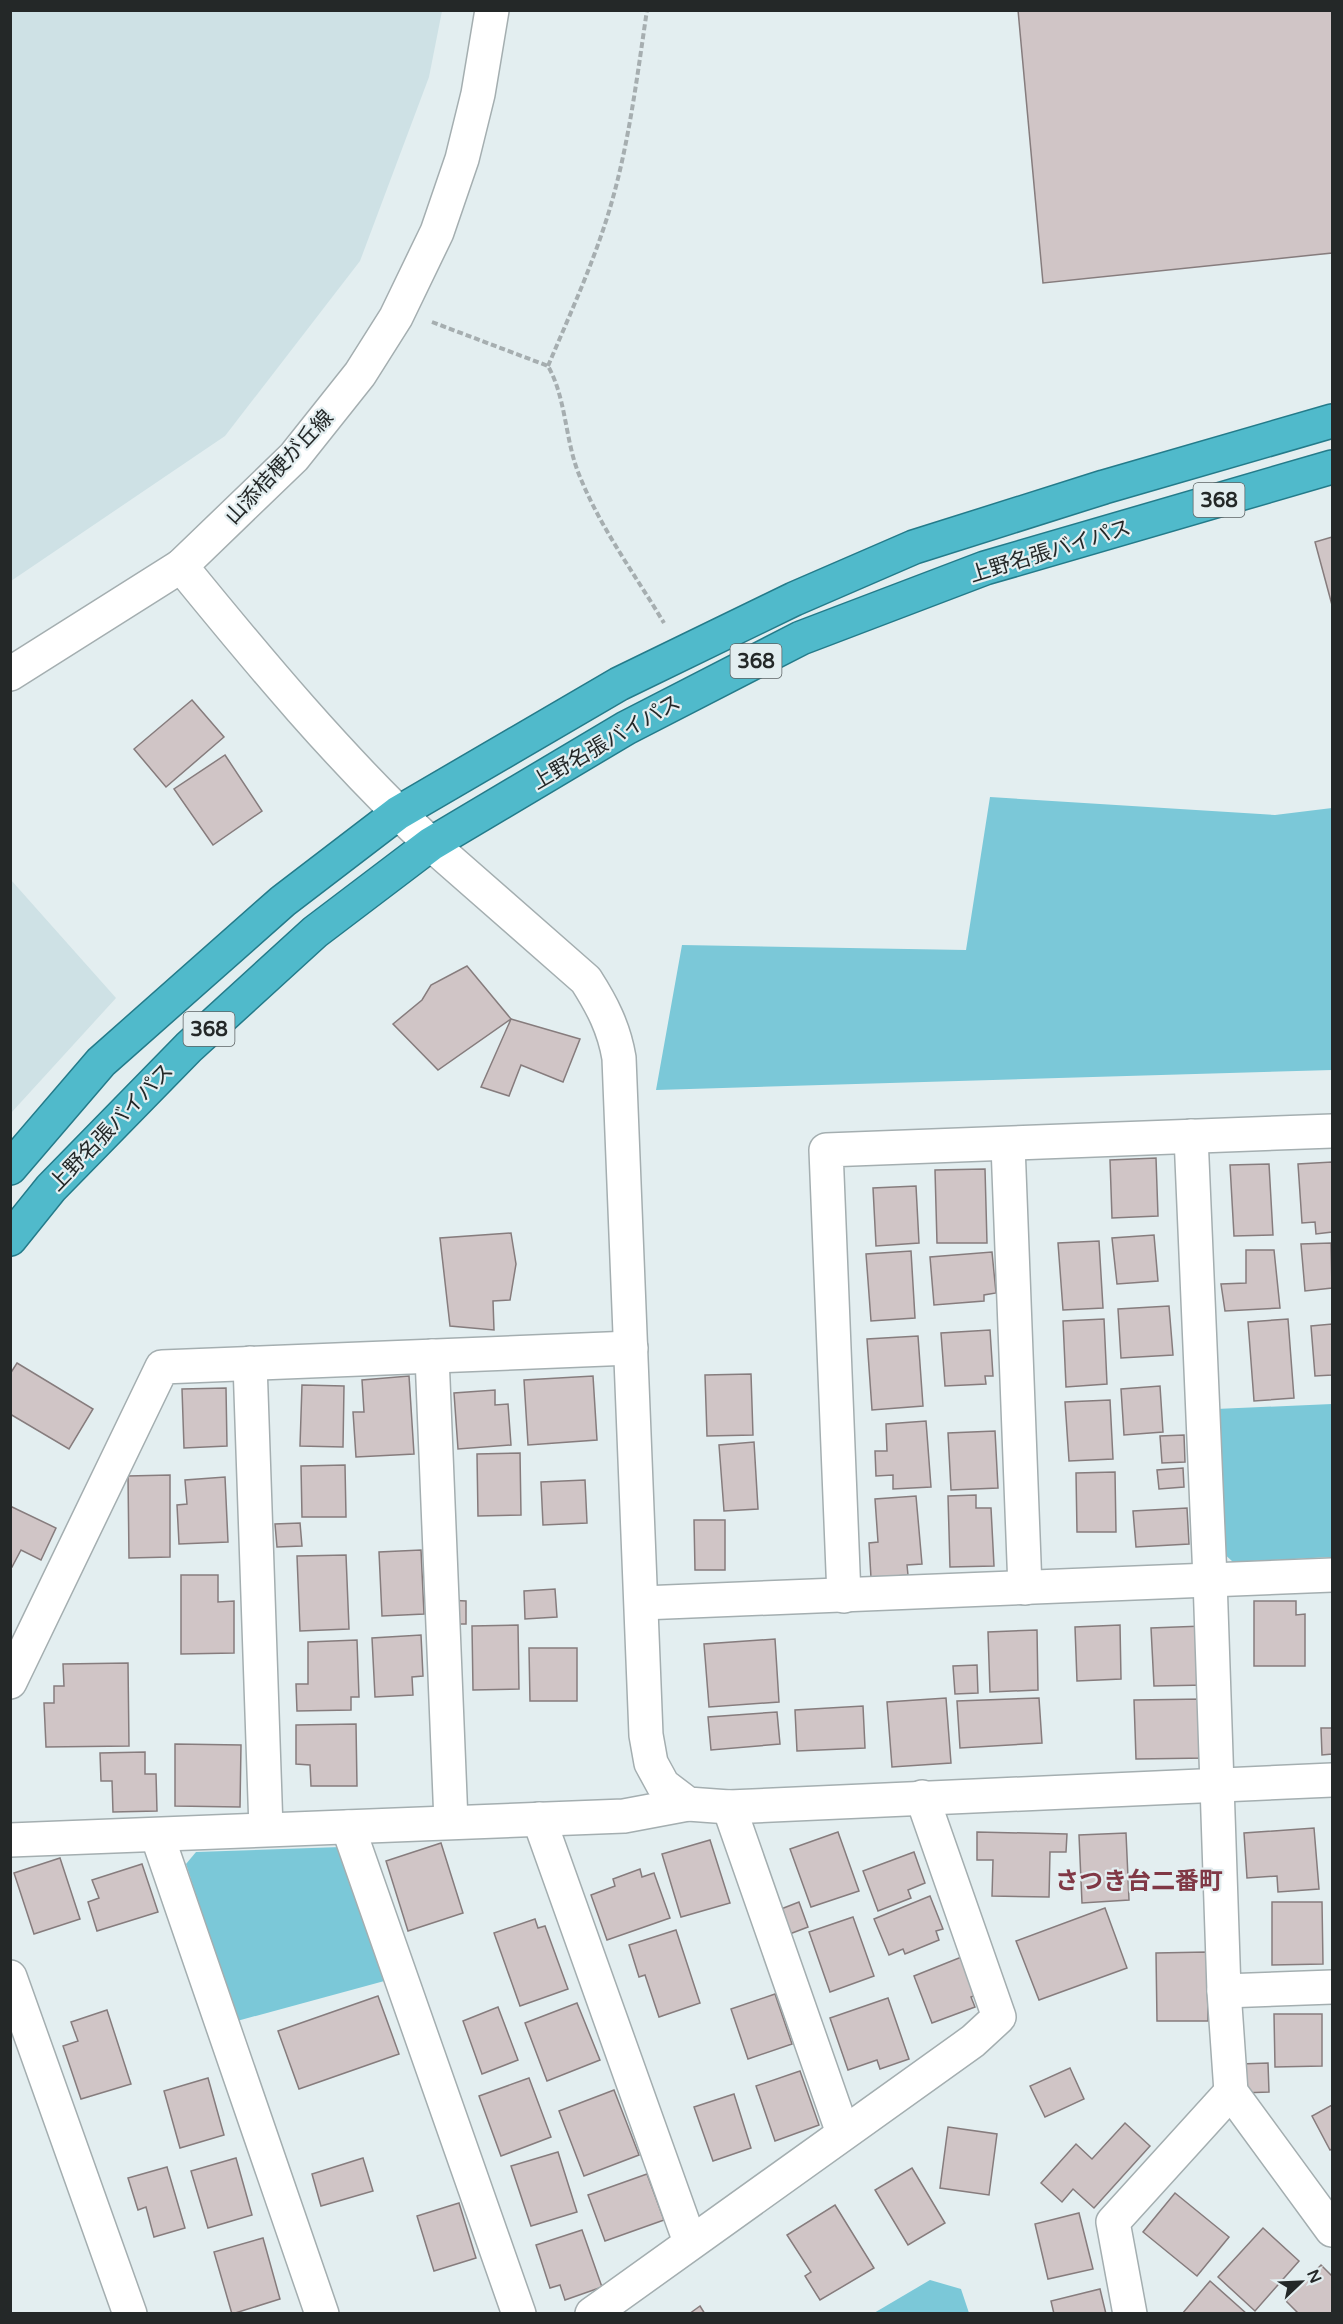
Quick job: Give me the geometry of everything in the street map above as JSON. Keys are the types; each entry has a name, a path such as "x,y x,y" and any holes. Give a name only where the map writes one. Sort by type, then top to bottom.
{"highway":[{"name":"上野名張バイパス","path":"10,1168 101,1062 284,901 398,813 619,684 794,599 914,547 1104,486 1332,421"},
{"name":"上野名張バイパス","path":"10,1239 51,1188 189,1047 315,932 431,844 626,728 801,638 985,568 1332,467"}],"street":[{"name":"山添桔梗が丘線","path":"10,674 181,566 294,457 360,374 396,317 436,232 462,159 478,94 492,10"},
{"path":"181,566 363,778 431,844 586,980 604,1009 616,1042 619,1058 646,1736 651,1763 663,1785 688,1804"},
{"path":"844,1596 826,1150 1008,1145 1332,1131"},
{"path":"1191,1136 1210,1580 1224,1991 1231,2092 1332,2230"},
{"path":"1008,1145 1025,1588"},
{"path":"10,1682 162,1367 632,1348"},
{"path":"432,1356 451,1822"},
{"path":"250,1363 266,1829"},
{"path":"642,1603 1332,1575"},
{"path":"10,1840 624,1816 688,1804 729,1807 1332,1780"},
{"path":"592,2313 973,2041 999,2017 922,1797"},
{"path":"729,1807 843,2133"},
{"path":"539,1819 690,2242"},
{"path":"348,1827 519,2313"},
{"path":"156,1835 322,2313"},
{"path":"10,1977 130,2313"},
{"path":"1224,1991 1332,1987"},
{"path":"1131,2313 1113,2222 1231,2092"}],"path":[{"path":"548,366 587,273 610,208 631,116 648,10"},
{"path":"426,319 548,366 557,381 577,470 594,511 666,626"}],"shaded area":[{"path":"11,10 442,11 429,77 360,261 225,436 11,581"},
{"path":"990,797 1275,815 1332,808 1332,1070 656,1090 682,945 966,950"},
{"path":"10,880 116,998 11,1113"},
{"path":"1332,1404 1332,1557 1233,1562 1221,1551 1216,1409"},
{"path":"341,1847 388,1980 237,2021 186,1864 196,1852"},
{"path":"930,2280 961,2289 969,2313 874,2313"}],"building":[{"path":"1018,10 1332,10 1332,253 1043,283"},
{"path":"1332,537 1332,605 1315,542"},
{"path":"192,700 224,737 166,787 134,749"},
{"path":"225,755 262,811 213,845 174,789"},
{"path":"467,966 511,1019 438,1070 393,1024 422,1000 431,985"},
{"path":"511,1019 580,1039 563,1082 521,1065 509,1096 481,1087"},
{"path":"1156,1158 1158,1216 1112,1218 1110,1160"},
{"path":"1332,1162 1332,1232 1316,1234 1315,1222 1302,1223 1298,1164"},
{"path":"1269,1164 1273,1235 1234,1236 1230,1165"},
{"path":"985,1169 987,1243 937,1243 935,1170"},
{"path":"916,1186 919,1243 876,1246 873,1188"},
{"path":"511,1233 516,1264 510,1300 493,1301 494,1330 450,1326 440,1238"},
{"path":"1154,1235 1158,1281 1117,1284 1112,1238"},
{"path":"1099,1241 1103,1308 1063,1310 1058,1243"},
{"path":"1331,1243 1332,1288 1305,1291 1301,1244"},
{"path":"1246,1250 1274,1250 1280,1308 1225,1311 1221,1284 1246,1283"},
{"path":"911,1251 915,1318 871,1321 866,1254"},
{"path":"992,1252 996,1293 984,1295 984,1301 934,1305 930,1257"},
{"path":"1169,1306 1173,1355 1121,1358 1118,1309"},
{"path":"1104,1319 1107,1384 1066,1387 1063,1321"},
{"path":"1288,1319 1294,1398 1254,1401 1248,1322"},
{"path":"1332,1324 1332,1375 1315,1376 1311,1326"},
{"path":"990,1330 993,1376 985,1376 986,1384 945,1386 941,1333"},
{"path":"918,1336 923,1406 872,1410 867,1339"},
{"path":"17,1363 93,1409 69,1449 10,1414 10,1374"},
{"path":"751,1374 753,1435 707,1436 705,1375"},
{"path":"409,1376 414,1454 356,1457 353,1412 364,1412 362,1380"},
{"path":"593,1376 597,1440 528,1445 524,1380"},
{"path":"302,1385 344,1386 343,1447 300,1446"},
{"path":"1160,1386 1163,1432 1124,1435 1121,1389"},
{"path":"226,1388 227,1446 184,1448 182,1389"},
{"path":"495,1390 495,1405 508,1404 511,1445 458,1449 454,1393"},
{"path":"1110,1400 1113,1459 1069,1461 1065,1402"},
{"path":"926,1421 931,1487 893,1489 893,1475 876,1476 875,1451 887,1451 886,1424"},
{"path":"995,1431 998,1488 951,1490 948,1433"},
{"path":"1184,1435 1185,1462 1162,1463 1160,1436"},
{"path":"754,1442 758,1509 724,1511 719,1445"},
{"path":"520,1453 521,1515 478,1516 477,1454"},
{"path":"345,1465 346,1517 302,1517 301,1466"},
{"path":"1183,1468 1184,1487 1159,1489 1157,1470"},
{"path":"1115,1472 1116,1532 1077,1532 1076,1473"},
{"path":"170,1475 170,1557 129,1558 128,1476"},
{"path":"225,1477 228,1542 179,1544 177,1505 187,1504 185,1480"},
{"path":"585,1480 587,1523 543,1525 541,1482"},
{"path":"976,1495 976,1508 991,1508 994,1566 950,1567 948,1496"},
{"path":"916,1496 922,1564 907,1565 908,1575 871,1578 869,1543 878,1542 875,1499"},
{"path":"10,1506 56,1528 41,1560 21,1550 12,1567 10,1566"},
{"path":"1187,1508 1189,1544 1136,1547 1133,1511"},
{"path":"694,1520 725,1520 725,1570 695,1570"},
{"path":"300,1523 302,1546 277,1547 275,1524"},
{"path":"421,1550 424,1614 382,1616 379,1552"},
{"path":"346,1555 349,1629 300,1631 297,1556"},
{"path":"181,1575 218,1575 218,1602 234,1601 234,1653 181,1654"},
{"path":"555,1589 557,1617 525,1619 524,1591"},
{"path":"446,1600 466,1601 466,1624 445,1624"},
{"path":"1254,1601 1296,1601 1296,1615 1305,1614 1305,1666 1254,1666"},
{"path":"518,1625 519,1689 473,1690 472,1626"},
{"path":"1120,1625 1121,1679 1077,1681 1075,1627"},
{"path":"1203,1626 1206,1685 1154,1686 1151,1628"},
{"path":"1037,1630 1038,1690 990,1692 988,1632"},
{"path":"421,1635 423,1676 412,1677 413,1695 375,1697 372,1638"},
{"path":"775,1639 779,1702 709,1707 704,1644"},
{"path":"357,1640 359,1697 351,1697 351,1710 297,1711 296,1684 308,1684 308,1642"},
{"path":"529,1648 577,1648 577,1701 530,1701"},
{"path":"128,1663 129,1746 46,1747 44,1703 54,1703 54,1686 64,1686 63,1664"},
{"path":"977,1665 978,1693 955,1694 953,1666"},
{"path":"946,1698 951,1763 892,1767 887,1702"},
{"path":"1039,1698 1042,1743 960,1748 957,1701"},
{"path":"1205,1699 1207,1758 1136,1759 1134,1700"},
{"path":"863,1706 865,1748 797,1751 795,1710"},
{"path":"777,1712 780,1744 711,1750 708,1717"},
{"path":"356,1724 357,1786 311,1786 310,1765 296,1764 296,1725"},
{"path":"1321,1728 1332,1728 1332,1754 1322,1755"},
{"path":"175,1744 241,1745 240,1807 175,1806"},
{"path":"145,1752 145,1774 156,1774 157,1811 113,1812 112,1781 101,1781 100,1753"},
{"path":"1314,1828 1319,1889 1278,1892 1277,1876 1247,1878 1244,1833"},
{"path":"838,1832 859,1891 811,1907 790,1849"},
{"path":"977,1832 1067,1834 1066,1852 1050,1852 1049,1897 992,1896 993,1860 977,1860"},
{"path":"1126,1833 1129,1900 1082,1903 1079,1835"},
{"path":"710,1840 730,1903 681,1917 662,1854"},
{"path":"441,1843 463,1913 408,1931 386,1861"},
{"path":"914,1852 925,1883 908,1890 911,1898 878,1911 863,1871"},
{"path":"60,1858 80,1919 34,1934 14,1873"},
{"path":"142,1864 158,1912 97,1931 88,1902 99,1898 92,1880"},
{"path":"640,1869 642,1877 654,1873 670,1918 607,1940 591,1895 615,1886 613,1879"},
{"path":"930,1896 943,1929 936,1931 939,1940 905,1954 903,1949 889,1955 874,1919"},
{"path":"799,1902 808,1927 787,1935 776,1911"},
{"path":"1272,1902 1322,1902 1323,1964 1272,1965"},
{"path":"1105,1908 1127,1968 1039,2000 1016,1941"},
{"path":"853,1917 874,1976 830,1992 809,1932"},
{"path":"535,1919 538,1928 545,1926 568,1989 520,2006 494,1933"},
{"path":"676,1930 700,2003 659,2017 645,1975 639,1977 629,1945"},
{"path":"1207,1952 1208,2021 1157,2021 1156,1953"},
{"path":"964,1956 979,1994 971,1997 975,2007 932,2023 914,1976"},
{"path":"775,1994 792,2044 748,2059 731,2009"},
{"path":"378,1996 399,2054 299,2089 278,2031"},
{"path":"888,1998 909,2059 880,2069 877,2060 848,2070 830,2018"},
{"path":"577,2003 600,2060 547,2081 525,2023"},
{"path":"498,2007 518,2060 482,2074 463,2021"},
{"path":"107,2010 131,2084 81,2099 63,2046 78,2041 71,2022"},
{"path":"1274,2014 1322,2014 1322,2066 1275,2067"},
{"path":"1268,2063 1269,2092 1241,2093 1240,2064"},
{"path":"1070,2068 1084,2099 1045,2117 1030,2086"},
{"path":"800,2071 819,2125 775,2141 756,2086"},
{"path":"208,2078 224,2135 180,2148 164,2091"},
{"path":"529,2078 551,2137 501,2156 479,2096"},
{"path":"614,2090 639,2155 584,2176 559,2111"},
{"path":"734,2094 751,2148 713,2161 694,2107"},
{"path":"1332,2105 1332,2149 1330,2150 1312,2116"},
{"path":"1125,2123 1150,2146 1094,2208 1073,2189 1062,2202 1041,2183 1076,2144 1092,2159"},
{"path":"948,2127 997,2134 989,2195 940,2188"},
{"path":"558,2152 577,2212 531,2226 511,2166"},
{"path":"236,2158 252,2215 208,2228 191,2171"},
{"path":"363,2158 373,2191 321,2206 312,2174"},
{"path":"167,2167 185,2228 154,2237 146,2207 138,2210 128,2178"},
{"path":"912,2168 945,2223 908,2245 875,2190"},
{"path":"647,2174 664,2220 605,2241 588,2195"},
{"path":"1175,2193 1229,2237 1197,2276 1143,2232"},
{"path":"459,2203 476,2258 434,2271 417,2216"},
{"path":"835,2205 874,2268 820,2300 805,2276 811,2272 787,2235"},
{"path":"1079,2213 1093,2269 1048,2279 1035,2224"},
{"path":"1263,2228 1299,2261 1255,2311 1218,2277"},
{"path":"582,2230 602,2287 565,2300 560,2285 550,2288 536,2245"},
{"path":"263,2238 280,2299 232,2314 214,2252"},
{"path":"1321,2265 1332,2276 1332,2314 1299,2314 1286,2301"},
{"path":"1210,2281 1247,2314 1182,2314"},
{"path":"1100,2289 1106,2314 1054,2314 1051,2301"},
{"path":"700,2306 705,2314 689,2314"}],"district":[{"name":"さつき台二番町","path":"1139,1881"}]}
